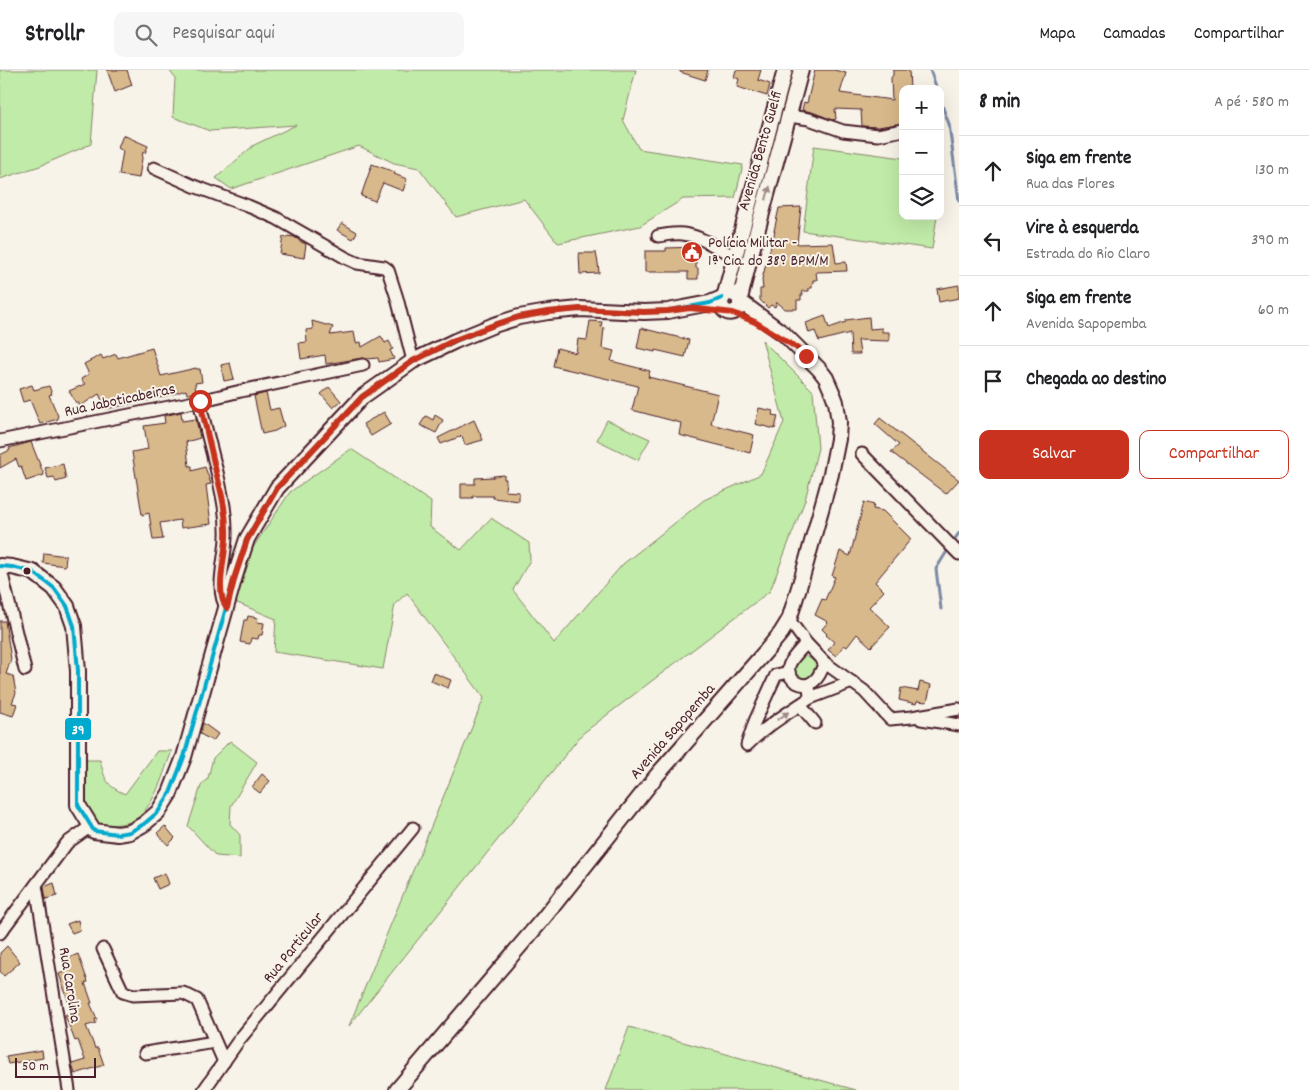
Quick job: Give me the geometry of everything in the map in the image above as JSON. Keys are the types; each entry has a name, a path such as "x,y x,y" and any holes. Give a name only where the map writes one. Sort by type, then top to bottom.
{"main road":[{"name":"Avenida Bento Guelfi","path":"731,303 735,256 785,70"},
{"name":"Avenida Bento Guelfi","path":"731,303 754,240 801,70"},
{"path":"0,566 12,566 33,572 54,588 67,606 74,626 78,671 78,805 94,831 118,834 130,832 144,824 158,812 170,793 184,757 247,540 277,488 362,397 413,361 455,340 519,317 580,309 644,312 690,308 710,303 731,303"},
{"name":"Avenida Sapopemba","path":"396,1090 542,920 658,774 766,651 789,620 838,439 839,422 836,402 826,378 799,349 755,322 731,303"}],"street":[{"path":"789,116 809,119 844,131 878,134 899,131"},
{"path":"154,168 276,218 357,263 384,267 388,270 397,298 413,361"},
{"path":"658,236 681,233 702,238 715,247 735,256"},
{"name":"Rua Jaboticabeiras","path":"0,441 200,401 363,365"},
{"path":"200,401 224,505 226,538 221,592 222,602 227,608"},
{"path":"862,454 959,554"},
{"path":"0,566 25,670"},
{"path":"789,620 806,643 825,662 864,691 890,719 959,709"},
{"path":"806,643 789,667 789,672 794,681 798,684 809,684 816,680 825,662"},
{"path":"789,672 776,675 754,721 747,745 760,732 810,698 852,682"},
{"path":"809,684 810,698"},
{"path":"800,705 815,723"},
{"path":"912,717 959,725"},
{"path":"0,932 67,843 91,826"},
{"name":"Rua Particular","path":"204,1090 239,1040 413,828"},
{"name":"Rua Carolina","path":"36,885 69,1090"},
{"path":"103,949 123,992 133,995 183,993 196,1000 224,1062"},
{"path":"145,1052 215,1042"}],"green space":[{"path":"0,70 97,70 91,144 40,166 0,179"},
{"path":"169,70 636,70 623,120 639,149 743,165 735,198 683,199 640,226 558,243 524,199 456,217 419,168 394,163 359,146 231,189 216,178 254,145 296,125 210,131 173,117 175,78"},
{"path":"814,146 899,157 899,220 936,220 932,249 803,231"},
{"path":"762,340 813,391 818,448 805,500 770,591 582,734 349,1026 484,698 407,593 395,604 383,669 274,652 276,619 235,602 250,552 290,492 351,449 431,502 430,527 461,550 491,518 529,543 530,560 513,590 554,643 623,564 704,500 761,474 784,422"},
{"path":"607,420 650,439 638,460 597,440"},
{"path":"803,656 811,659 817,668 814,675 807,681 795,678 792,666 799,657"},
{"path":"230,741 257,762 231,806 230,824 240,835 240,858 216,856 188,826 201,786 208,778 213,758"},
{"path":"157,751 172,751 154,797 143,813 128,823 94,825 83,785 83,760 100,760 107,781 113,788 125,794"},
{"path":"629,1027 856,1090 606,1090"}],"building":[{"path":"107,70 127,70 132,85 115,92"},
{"path":"680,70 708,70 705,80 680,72"},
{"path":"736,70 761,70 758,80 770,84 767,96 737,87 739,79 734,77"},
{"path":"815,70 834,70 846,73 840,93 892,100 891,78 893,70 909,70 910,85 899,85 899,124 878,127 862,126 861,110 835,109 836,119 833,120 802,110 804,102 807,103"},
{"path":"123,135 148,146 145,153 143,152 139,178 119,175 123,151 118,148"},
{"path":"372,164 395,172 394,174 407,179 403,191 383,183 375,201 361,196"},
{"path":"801,207 797,244 833,243 836,263 846,262 847,271 816,272 817,280 813,280 812,288 809,288 809,291 802,291 801,300 797,300 797,309 785,309 777,302 775,307 771,305 768,308 760,300 760,289 763,289 762,279 779,208"},
{"path":"342,223 357,232 353,239 337,230"},
{"path":"288,236 294,237 306,244 304,258 280,254 283,237 287,238"},
{"path":"696,247 698,279 688,279 688,272 645,272 645,251 666,251 666,248"},
{"path":"579,253 596,253 599,273 580,274"},
{"path":"959,285 959,298 939,302 937,289"},
{"path":"825,316 829,328 846,322 846,320 869,317 870,329 882,328 882,332 889,332 889,341 858,340 860,354 851,354 850,333 819,341 815,331 809,333 806,323"},
{"path":"312,321 333,327 330,335 354,332 356,343 361,342 362,347 381,336 385,343 389,341 393,349 390,350 394,359 379,362 378,358 362,358 326,364 325,355 301,359 299,343 307,342 306,330 313,329"},
{"path":"590,321 602,322 601,327 604,328 602,348 614,351 611,361 650,371 648,377 718,394 711,424 754,435 750,453 679,435 681,423 632,410 638,386 553,366 557,348 576,353 578,339 587,340"},
{"path":"641,328 689,340 685,357 637,348"},
{"path":"152,348 161,376 196,368 200,369 202,382 195,383 196,393 187,394 186,390 106,409 99,394 80,406 78,402 76,403 69,391 85,384 81,379 89,374 84,364 101,355 103,359 116,354 118,358"},
{"path":"230,363 234,379 224,381 221,365"},
{"path":"32,385 34,390 49,386 52,394 49,395 58,419 40,424 30,400 23,402 19,389"},
{"path":"329,387 341,401 333,408 321,394"},
{"path":"266,393 270,410 279,408 284,426 275,431 262,434 254,396"},
{"path":"759,408 773,411 772,415 778,416 775,429 755,424"},
{"path":"181,412 182,421 196,419 200,438 186,442 189,466 192,466 192,471 205,467 211,484 206,485 211,524 181,528 180,520 160,523 163,539 153,540 149,513 142,515 132,452 148,449 144,426 165,423 164,416"},
{"path":"384,412 391,424 371,436 363,424"},
{"path":"435,415 443,420 436,433 420,425 426,416 433,420"},
{"path":"880,418 959,480 946,494 891,452 899,445 875,424"},
{"path":"474,420 483,440 465,445 462,436 441,444 438,438"},
{"path":"31,442 44,475 26,481 21,466 19,467 16,459 0,468 0,455 10,450 9,448"},
{"path":"63,464 66,479 56,482 54,477 48,478 45,468"},
{"path":"504,475 504,479 506,479 505,491 519,492 519,501 493,498 493,496 461,498 461,484 475,484 475,478"},
{"path":"864,502 874,505 873,509 883,511 911,539 875,582 884,591 869,607 890,627 871,647 857,634 847,647 844,645 836,656 828,650 834,642 822,629 828,622 815,615 822,599 825,600 835,577 832,576 840,551 850,556"},
{"path":"44,553 66,556 65,566 43,563"},
{"path":"248,616 258,618 257,622 264,623 262,635 259,635 258,639 251,638 250,644 240,642 244,620 247,620"},
{"path":"0,621 5,621 11,659 6,674 13,676 16,693 12,703 17,704 13,716 0,712"},
{"path":"434,673 451,680 448,688 431,681"},
{"path":"920,682 931,685 927,702 917,701 916,704 899,700 901,688 918,691"},
{"path":"203,723 218,734 213,741 200,734"},
{"path":"262,774 270,781 260,793 252,787"},
{"path":"165,826 175,838 168,845 157,833"},
{"path":"165,873 169,884 158,889 153,878"},
{"path":"54,883 57,896 46,899 44,887"},
{"path":"78,920 80,930 72,933 67,924"},
{"path":"7,946 20,962 4,976 0,971 0,953"},
{"path":"78,954 88,982 85,983 92,1003 90,1003 97,1019 95,1019 96,1023 86,1026 95,1048 98,1048 104,1065 75,1074 72,1064 85,1060 78,1040 75,1041 65,1015 72,1012 59,974 70,969 66,959"},
{"path":"42,1050 43,1058 8,1064 6,1056"}],"waterway":[{"path":"930,70 936,85"},
{"path":"944,111 949,124 959,201"},
{"path":"952,543 959,533"},
{"path":"941,609 936,569 949,548"}],"transit line":[{"name":"39","path":"0,566 33,572 54,588 67,606 74,626 78,671 78,805 94,831 118,834 130,832 144,824 158,812 170,793 184,757 247,539 277,488 362,397 413,361 455,341 519,317 580,309 644,312 668,311 710,303 722,298"}],"place":[{"name":"Polícia Militar - 1ª Cia. do 38º BPM/M","path":"692,252"}],"route":[{"path":"200,401 224,505 226,538 221,592 222,602 227,608 247,540 277,488 362,397 413,361 455,340 519,317 548,312 580,309 644,312 690,308 725,311 755,322 799,349 806,356"}]}
